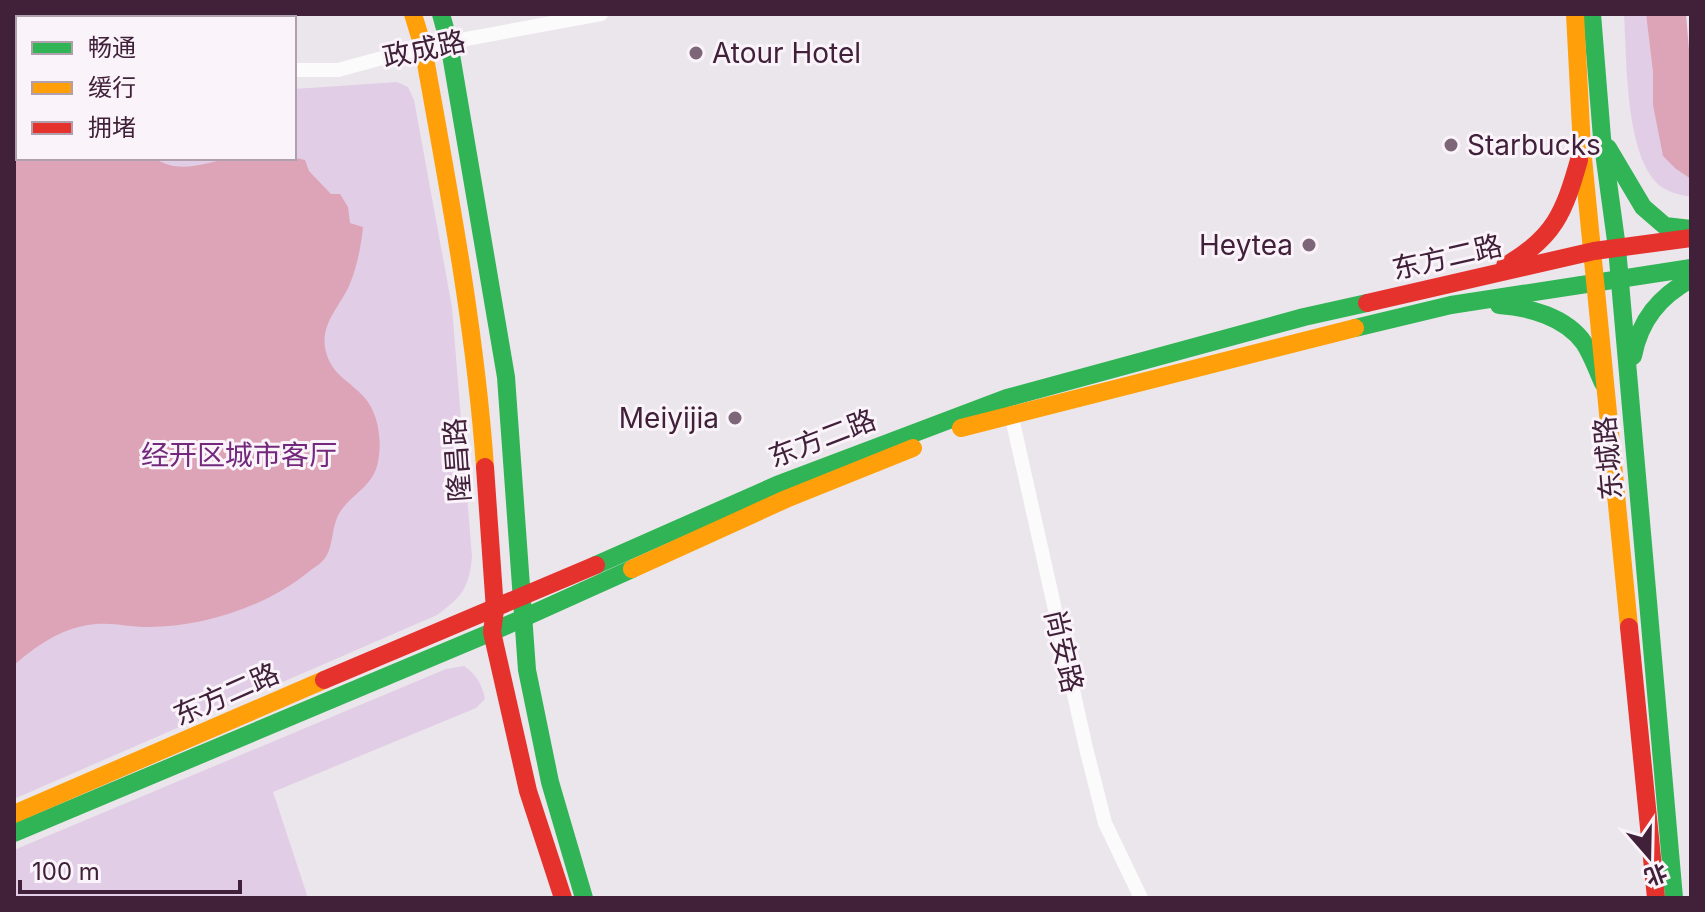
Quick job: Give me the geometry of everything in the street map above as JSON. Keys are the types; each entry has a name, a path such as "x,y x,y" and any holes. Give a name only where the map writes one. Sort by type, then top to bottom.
{"main road":[{"name":"隆昌路","path":"413,14 423,47 464,277 479,382 495,610 492,632 528,791 563,898"},
{"name":"隆昌路","path":"441,14 449,43 506,377 527,670 550,782 584,898"},
{"name":"东城路","path":"1575,14 1582,148 1656,898"},
{"name":"东城路","path":"1592,14 1602,138 1617,248 1674,898"},
{"path":"1602,138 1643,207 1665,226 1691,229"},
{"path":"1476,280 1522,257 1553,231 1567,202 1582,148"},
{"name":"东方二路","path":"14,814 444,629 495,610 777,485 1009,406 1304,317 1594,251 1691,238"},
{"name":"东方二路","path":"14,833 525,618 786,499 1009,406 1451,305 1691,268"},
{"path":"1629,384 1636,335 1651,307 1675,286 1691,279"},
{"path":"1451,305 1519,305 1550,317 1580,339 1608,394"}],"street":[{"name":"政成路","path":"296,70 338,70 423,47 601,14"},
{"name":"尚安路","path":"1009,406 1105,823 1141,898"}],"green space":[{"path":"1624,14 1646,14 1653,73 1653,105 1676,169 1691,179 1691,197 1667,190 1653,178 1643,160 1630,110"},
{"name":"经开区城市客厅","path":"14,37 16,160 296,160 296,89 397,82 408,87 414,100 452,307 472,557 463,591 437,615 14,799"},
{"path":"464,666 475,676 484,694 485,699 476,708 273,792 308,898 14,898 14,850 446,669"}],"shaded area":[{"path":"1646,14 1686,14 1691,73 1691,179 1663,156 1653,105 1653,73"},
{"name":"经开区城市客厅","path":"14,111 16,160 158,160 184,167 225,160 305,160 309,171 331,194 340,194 348,207 350,223 363,227 354,272 331,317 325,342 332,366 364,397 373,411 380,448 374,473 337,518 324,560 294,583 255,604 191,623 148,627 96,624 78,627 48,640 14,665"}],"traffic: fast":[{"path":"441,14 449,43 506,377 527,670 550,782 584,898"},
{"path":"1592,14 1602,138 1617,248 1674,898"},
{"path":"1608,148 1643,207 1665,226 1691,229"},
{"path":"1355,328 1451,305 1691,268"},
{"path":"1633,356 1641,331 1653,311 1669,294 1691,279"},
{"path":"596,565 777,485 1007,398 1304,317 1367,303"},
{"path":"1499,305 1534,311 1567,326 1584,343 1603,383"},
{"path":"14,833 492,632 632,569"}],"traffic: slow":[{"path":"413,14 423,47 460,256 475,361 485,467"},
{"path":"1575,14 1582,148 1629,627"},
{"path":"961,428 1355,328"},
{"path":"632,569 786,499 913,448"},
{"path":"14,814 324,680"}],"traffic: jam":[{"path":"1505,266 1535,245 1555,222 1579,160"},
{"path":"1367,303 1594,251 1691,238"},
{"path":"485,467 495,610 492,632 528,791 563,898"},
{"path":"324,680 596,565"},
{"path":"1629,627 1656,898"}],"place":[{"name":"Atour Hotel","path":"696,53"},
{"name":"Starbucks","path":"1451,145"},
{"name":"Heytea","path":"1309,245"},
{"name":"Meiyijia","path":"735,418"}]}
